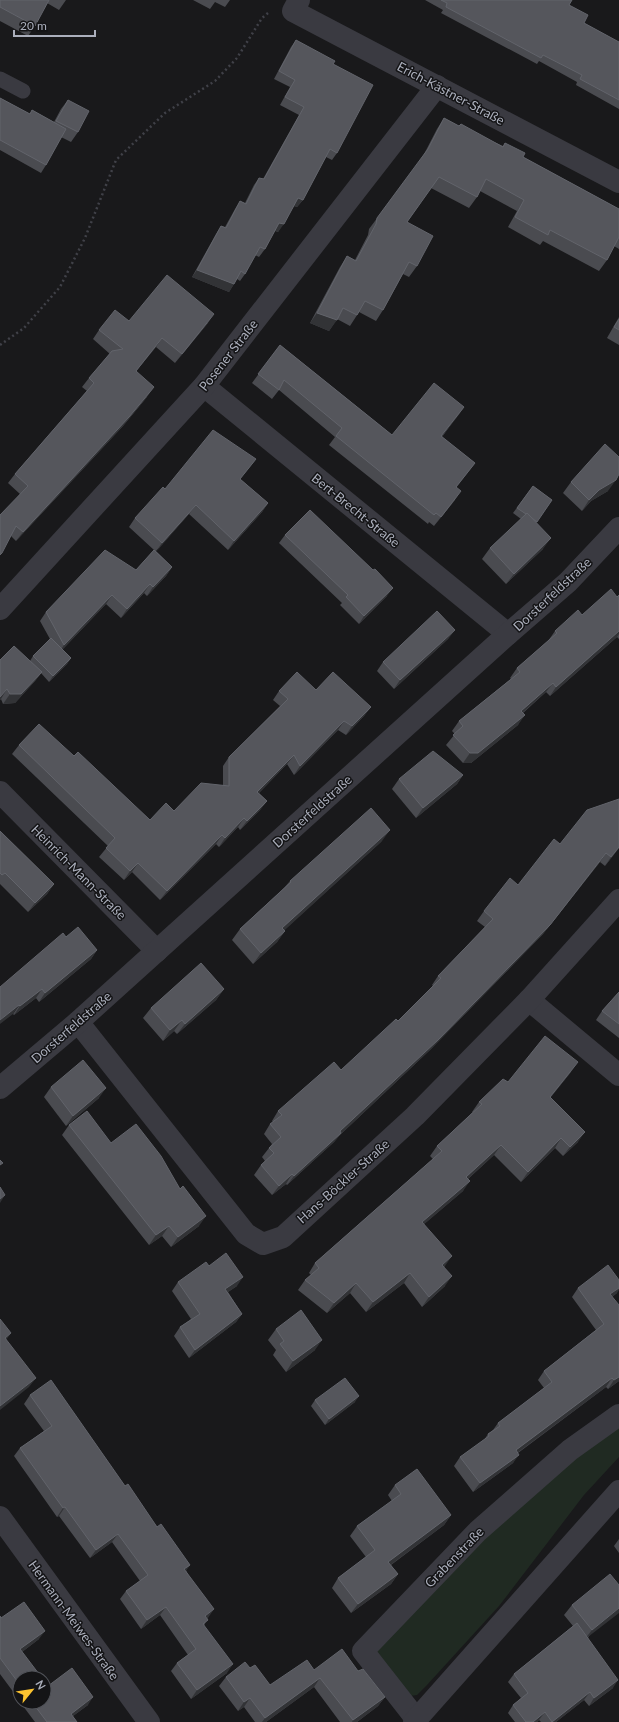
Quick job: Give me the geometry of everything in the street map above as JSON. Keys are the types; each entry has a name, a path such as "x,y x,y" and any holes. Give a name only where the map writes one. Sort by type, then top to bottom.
{"street":[{"name":"Erich-Kästner-Straße","path":"299,0 293,10 619,182"},
{"name":"Posener Straße","path":"0,609 204,386 437,86"},
{"name":"Bert-Brecht-Straße","path":"204,386 508,634"},
{"name":"Dorsterfeldstraße","path":"0,1088 78,1022 508,634 568,582 619,528"},
{"name":"Heinrich-Mann-Straße","path":"0,792 157,951"},
{"name":"Hans-Böckler-Straße","path":"78,1022 246,1234 263,1244 283,1236 404,1126 529,1000 619,900"},
{"path":"529,1000 619,1075"},
{"name":"Grabenstraße","path":"619,1415 570,1450 478,1531 363,1651 415,1721 619,1492"},
{"name":"Hermann-Meiwes-Straße","path":"0,1517 149,1722"}],"lane":[{"path":"0,79 23,91"}],"path":[{"path":"0,345 24,328 60,287 85,238 116,160 165,113 215,81 237,58 262,18 274,9"}],"shaded area":[{"path":"619,1425 619,1457 584,1495 499,1606 427,1685 417,1695 410,1696 379,1657 377,1651 386,1636 536,1489"}],"building":[{"path":"0,0 49,0 35,26 0,7"},
{"path":"441,0 572,0 569,5 588,15 584,23 619,42 619,100 580,79 582,75 543,55 541,58 446,7 447,3"},
{"path":"296,40 335,61 333,64 373,85 337,153 330,149 303,200 298,198 284,224 279,223 265,249 260,247 245,274 241,271 234,284 197,270 221,226 226,228 240,201 246,204 259,178 264,179 304,107 285,97 295,80 279,71"},
{"path":"0,98 30,114 32,110 66,129 46,165 0,140"},
{"path":"68,100 89,111 78,132 56,121"},
{"path":"444,118 459,126 461,124 503,147 505,143 525,153 523,157 619,209 619,237 607,260 550,230 548,235 515,217 524,200 486,179 477,197 439,177 407,222 433,236 417,266 409,262 383,310 365,301 357,315 343,308 337,320 317,313 347,256 356,261 376,224 377,218 428,149"},
{"path":"167,275 214,314 182,354 162,338 136,371 154,387 129,417 23,532 16,526 0,555 0,515 28,486 15,474 94,383 89,378 112,351 123,349 99,330 115,310 129,321"},
{"path":"619,319 619,330 614,327"},
{"path":"280,345 392,435 434,383 464,407 441,436 475,463 456,487 461,491 441,517 436,513 434,515 336,436 342,428 284,380 279,390 258,374"},
{"path":"213,430 256,459 240,479 268,503 234,541 196,505 162,543 135,518 163,487 165,489"},
{"path":"605,444 619,457 619,474 616,480 599,490 589,500 571,482"},
{"path":"533,486 552,500 537,522 527,513 526,514 517,508"},
{"path":"310,510 373,570 375,569 393,588 364,616 346,597 348,595 285,535"},
{"path":"527,513 551,538 514,574 490,548"},
{"path":"105,550 136,570 154,550 172,567 153,587 150,584 127,609 112,595 64,645 46,612"},
{"path":"611,589 617,597 619,595 619,631 556,687 553,683 521,711 525,715 478,753 470,753 453,735 463,726 459,721 520,672 517,668 557,633 555,631 578,610 582,615"},
{"path":"437,611 455,630 400,680 383,662"},
{"path":"51,638 71,658 53,676 33,656"},
{"path":"14,646 42,672 21,694 10,694 7,689 0,697 0,660"},
{"path":"297,672 316,690 333,672 371,707 352,726 344,721 300,766 294,755 257,792 267,801 247,821 244,818 225,838 222,835 167,891 138,863 130,871 106,848 115,838 19,745 39,724 74,756 78,752 150,820 166,803 174,811 201,783 229,786 229,757 288,699 279,691"},
{"path":"433,751 463,775 423,808 399,779"},
{"path":"619,799 619,847 611,857 606,853 550,925 438,1040 340,1131 341,1133 294,1176 292,1174 279,1186 261,1165 274,1153 269,1148 281,1137 270,1124 282,1115 278,1111 334,1062 341,1070 396,1019 398,1021 441,978 438,976 493,919 484,911 510,878 518,885 554,839 560,844 587,810"},
{"path":"371,808 390,830 282,928 285,931 261,953 240,929 291,882 290,881"},
{"path":"0,831 54,884 35,903 5,873 2,875 0,873"},
{"path":"78,927 97,950 45,993 42,989 0,1020 0,987 63,933 66,937"},
{"path":"201,963 224,989 185,1024 182,1020 170,1030 151,1008"},
{"path":"619,992 619,1024 602,1011"},
{"path":"545,1036 578,1062 550,1097 585,1132 570,1147 561,1138 528,1172 501,1145 466,1177 470,1181 422,1222 452,1256 442,1265 452,1276 429,1297 410,1273 373,1302 356,1283 334,1303 305,1280 319,1268 315,1263 442,1151 437,1146 482,1104 479,1102 503,1079 508,1082"},
{"path":"83,1060 106,1088 73,1116 51,1087"},
{"path":"87,1111 111,1143 136,1124 161,1156 180,1189 183,1186 206,1216 178,1237 169,1226 156,1235 69,1125"},
{"path":"0,1187 5,1195 0,1199"},
{"path":"226,1253 243,1277 225,1289 242,1314 195,1350 180,1327 200,1314 178,1282 206,1262 209,1266"},
{"path":"608,1265 619,1280 619,1288 610,1294 619,1305 619,1377 614,1380 612,1378 516,1450 519,1455 480,1483 460,1457 489,1436 488,1434 500,1426 498,1423 552,1382 544,1371 604,1324 578,1288"},
{"path":"301,1310 322,1340 293,1361 280,1344 284,1341 276,1329"},
{"path":"0,1319 11,1333 5,1338 36,1378 0,1406"},
{"path":"345,1378 359,1396 329,1419 315,1400"},
{"path":"51,1380 125,1486 128,1484 157,1527 161,1524 190,1565 184,1569 214,1609 205,1616 208,1620 203,1624 233,1664 197,1690 177,1663 196,1649 166,1607 147,1620 126,1591 148,1575 118,1534 96,1550 65,1507 63,1508 20,1448 52,1426 30,1395"},
{"path":"417,1469 451,1515 388,1562 398,1574 358,1604 338,1578 375,1550 357,1526 401,1494 395,1485"},
{"path":"610,1574 619,1585 619,1608 592,1630 572,1605"},
{"path":"24,1602 45,1631 20,1649 36,1670 12,1670 12,1674 0,1658 0,1616 1,1618"},
{"path":"577,1623 618,1680 594,1698 590,1692 552,1722 545,1712 533,1722 526,1722 513,1705 528,1693 514,1674"},
{"path":"342,1649 358,1671 363,1669 385,1697 353,1720 320,1678 265,1718 250,1698 244,1702 226,1677 245,1662 250,1668 255,1665 270,1685 307,1660 314,1670"},
{"path":"72,1668 93,1697 71,1714 77,1722 47,1722 38,1710 52,1710 52,1683"}]}
